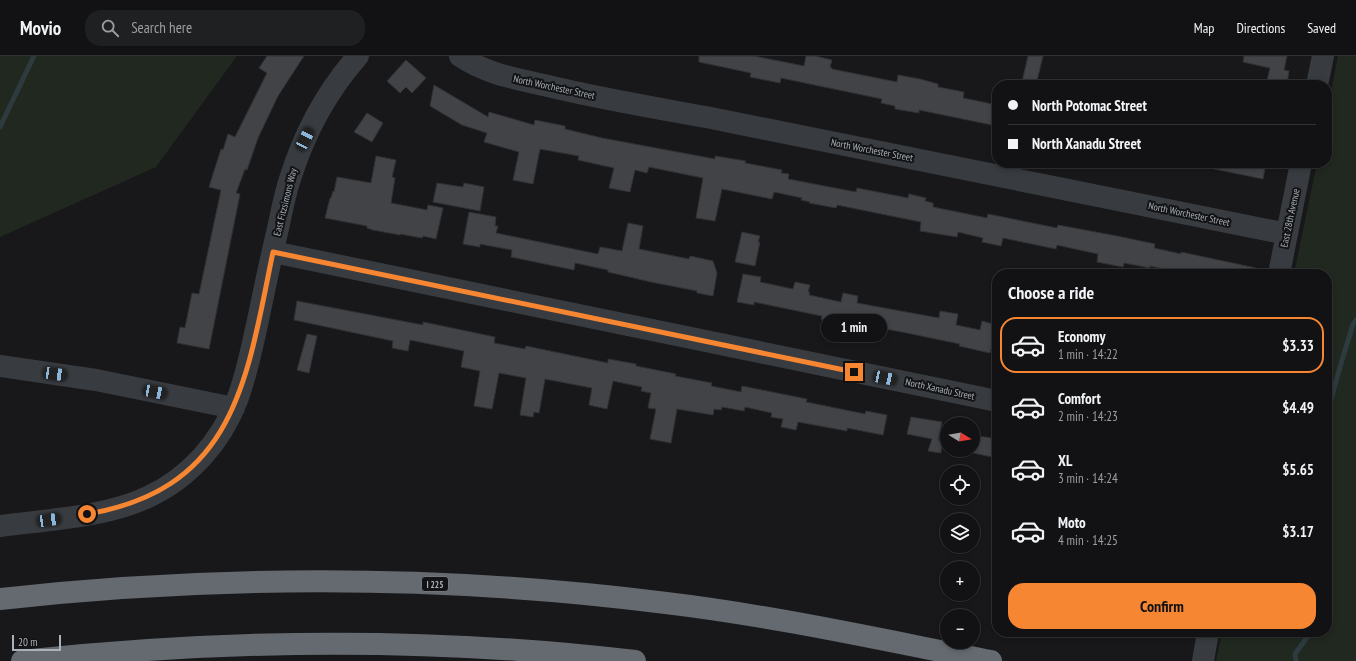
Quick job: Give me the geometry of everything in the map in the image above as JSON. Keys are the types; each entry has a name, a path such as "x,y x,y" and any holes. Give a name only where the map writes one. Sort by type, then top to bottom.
{"highway":[{"name":"I 225","path":"0,599 103,590 308,581 374,582 498,588 618,597 715,609 816,626 991,661"},
{"path":"22,661 88,654 166,649 317,644 452,646 635,661"}],"street":[{"name":"East Fitzsimons Way","path":"0,526 92,513 136,502 157,492 186,473 208,450 221,432 234,408 244,379 289,180 305,139 319,111 358,56"},
{"name":"North Worchester Street","path":"460,56 480,67 503,76 565,90 1287,234"},
{"path":"1318,80 1323,56"},
{"name":"East 28th Avenue","path":"1280,269 1301,168"},
{"name":"North Xanadu Street","path":"273,252 992,400"},
{"path":"0,366 96,380 234,408"},
{"path":"1203,661 1207,637"}],"shaded area":[{"path":"0,56 237,56 156,167 0,237"},
{"path":"1338,56 1356,56 1356,661 1216,661 1221,637 1332,637 1332,269 1295,269 1316,168 1332,168 1332,87"}],"building":[{"path":"267,56 304,56 278,96 258,138 247,170 245,169 236,193 240,194 209,349 177,343 180,327 185,328 192,293 199,294 221,190 209,187 221,149 223,150 228,134 235,137 267,73 259,68"},
{"path":"699,56 754,56 804,66 806,56 815,56 832,60 830,67 832,69 897,82 898,75 938,84 938,87 964,92 963,98 992,104 992,125 919,110 919,113 895,109 895,106 881,103 882,99 781,78 780,83 750,77 751,73 699,62"},
{"path":"1028,56 1043,56 1037,80 1022,80"},
{"path":"1244,56 1287,56 1284,70 1289,71 1288,80 1267,80 1270,68 1243,62"},
{"path":"406,60 426,78 412,93 406,87 400,93 387,81"},
{"path":"434,85 488,117 489,112 534,125 535,120 565,126 565,129 602,138 715,159 715,156 746,161 745,163 782,170 781,173 789,174 788,179 856,192 857,188 908,198 909,194 926,198 925,201 933,203 933,207 987,218 988,214 1057,228 1058,225 1117,236 1155,244 1154,248 1181,254 1181,252 1256,269 1164,269 1124,263 1123,267 1097,262 1098,254 1057,245 1056,249 1003,238 1001,246 982,242 983,238 958,232 957,237 920,231 921,222 837,205 836,208 809,203 810,202 801,200 802,198 774,192 772,199 722,189 715,221 696,218 703,178 649,167 647,173 635,170 630,192 609,188 614,168 578,160 579,156 540,149 533,184 513,180 519,152 484,142 487,133 462,125 430,106"},
{"path":"367,113 383,123 372,142 354,132"},
{"path":"376,156 396,160 392,177 395,178 391,203 427,210 428,205 443,208 436,239 373,230 367,228 367,226 325,218 330,198 333,191 334,192 337,177 371,183"},
{"path":"1214,168 1265,168 1263,179"},
{"path":"437,183 463,187 464,183 484,187 480,211 433,202"},
{"path":"469,212 496,217 495,226 498,226 496,233 598,254 600,247 622,251 628,223 643,226 639,249 689,259 690,256 713,261 717,273 713,296 575,263 574,270 511,257 512,250 480,244 480,247 463,244"},
{"path":"742,232 760,236 755,266 735,262"},
{"path":"743,274 761,277 760,282 793,289 795,282 810,285 808,292 810,292 809,295 841,302 843,293 858,296 857,303 939,318 940,311 958,314 956,325 980,330 982,321 992,324 992,346 990,353 959,346 960,344 902,332 853,323 852,325 839,323 821,319 822,316 754,302 754,305 737,302"},
{"path":"297,301 423,325 423,322 495,337 494,343 525,349 526,346 608,363 608,359 636,364 636,366 676,374 675,376 712,383 711,386 741,392 742,386 807,399 806,402 865,414 866,411 887,415 883,435 847,428 847,431 798,422 796,430 781,427 783,419 771,417 772,413 745,407 744,411 722,407 721,410 714,409 713,415 677,409 671,443 650,439 656,409 648,408 651,393 641,391 642,387 613,381 607,409 589,405 592,388 545,379 539,413 534,412 533,417 520,415 526,378 499,373 492,409 474,406 480,371 461,367 464,351 410,340 408,351 392,348 393,341 294,320"},
{"path":"307,334 317,336 309,373 297,370"},
{"path":"911,417 940,422 938,440 940,440 940,453 928,451 932,439 907,434"},
{"path":"980,436 992,438 992,457 980,454"}],"waterway":[{"path":"0,127 34,56"},
{"path":"1332,394 1353,324 1356,320"},
{"path":"1296,661 1295,654 1307,637"}],"route":[{"path":"87,514 131,504 164,489 186,473 214,442 225,426 234,408 244,379 253,345 273,252 854,372"}]}
